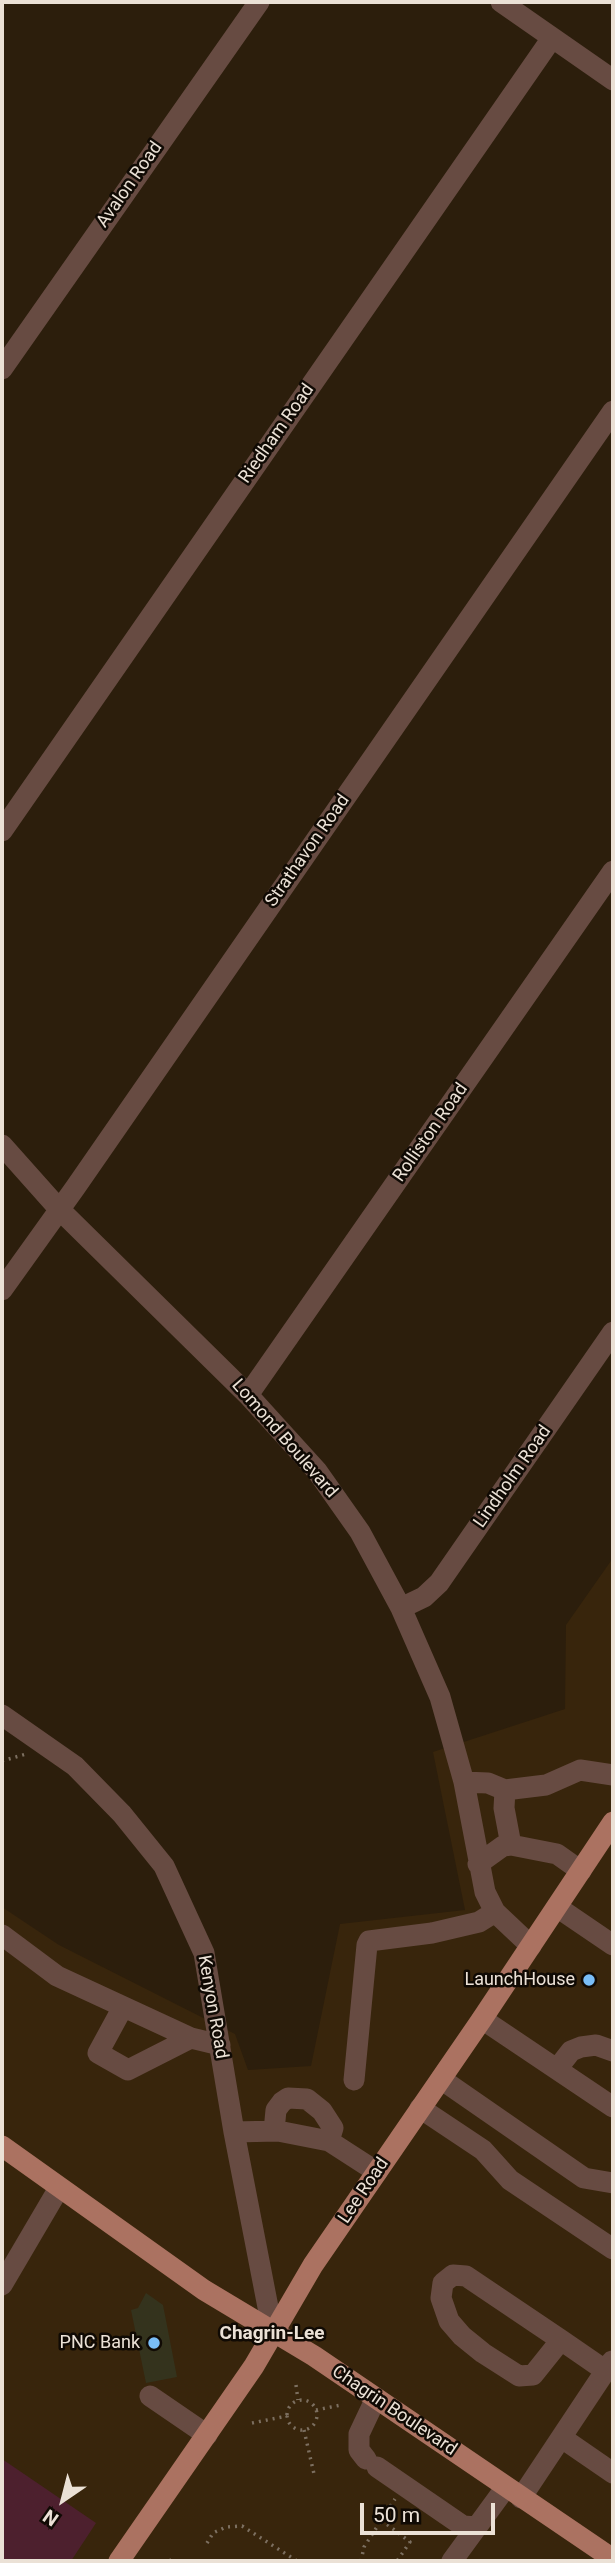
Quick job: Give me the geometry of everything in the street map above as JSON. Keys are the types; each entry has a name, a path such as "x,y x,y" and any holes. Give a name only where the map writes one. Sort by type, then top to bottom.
{"main road":[{"name":"Lee Road","path":"118,2561 207,2435 313,2265 613,1822"},
{"name":"Chagrin Boulevard","path":"2,2146 204,2290 314,2356 613,2559"}],"street":[{"name":"Avalon Road","path":"2,369 259,2"},
{"path":"501,2 613,80"},
{"name":"Riedham Road","path":"2,831 552,38"},
{"name":"Strathavon Road","path":"2,1290 613,411"},
{"name":"Rolliston Road","path":"248,1395 613,871"},
{"name":"Lomond Boulevard","path":"2,1145 59,1209 248,1395 317,1471 360,1532 401,1608 440,1697 464,1783 485,1892 495,1912 531,1946"},
{"name":"Lindholm Road","path":"401,1608 424,1597 439,1583 613,1332"},
{"name":"Kenyon Road","path":"2,1715 75,1766 122,1814 164,1866 204,1953 234,2132 273,2333"},
{"path":"464,1783 488,1783 505,1790 546,1785 580,1770 613,1775"},
{"path":"505,1790 504,1808 511,1845"},
{"path":"478,1864 503,1846 511,1845 557,1854 581,1871"},
{"path":"557,1907 613,1945"},
{"path":"354,2080 369,1941 479,1923 495,1912"},
{"path":"2,1935 57,1976 191,2038 220,2045"},
{"path":"123,2007 97,2053 128,2070 191,2038"},
{"path":"482,2019 613,2107"},
{"path":"557,2069 571,2051 581,2047 596,2045 613,2052"},
{"path":"440,2079 584,2178 613,2183"},
{"path":"274,2131 276,2110 282,2102 288,2098 307,2099 323,2110 333,2128 329,2141"},
{"path":"420,2108 483,2150 510,2180 613,2249"},
{"path":"234,2132 274,2131 329,2141 377,2172"},
{"path":"2,2285 59,2188"},
{"path":"452,2561 470,2526 513,2493 562,2438 610,2365 561,2340 466,2277 453,2275 443,2283 441,2298 449,2321 483,2353 519,2376 533,2375 561,2340"},
{"path":"150,2396 207,2435"},
{"path":"376,2398 359,2434 359,2450 371,2463 470,2526"},
{"path":"562,2438 613,2473"}],"path":[{"path":"2,1761 27,1753"},
{"path":"296,2385 298,2400"},
{"path":"286,2416 291,2404 298,2400 307,2400 317,2410"},
{"path":"317,2410 341,2405"},
{"path":"286,2416 295,2428 304,2430 314,2425 317,2410"},
{"path":"252,2423 286,2416"},
{"path":"304,2430 314,2474"},
{"path":"361,2561 364,2546 398,2495"},
{"path":"376,2516 410,2542 397,2561"},
{"path":"207,2543 214,2533 226,2527 242,2526 297,2561"}],"shaded area":[{"path":"613,1558 613,2561 2,2561 2,1907 59,1945 235,2034 248,2070 311,2066 340,1924 465,1910 433,1752 565,1709 566,1625"},
{"path":"2,2459 96,2523 71,2561 2,2561"}],"building":[{"name":"PNC Bank","path":"146,2293 163,2305 177,2377 146,2383 131,2310 138,2308"}],"place":[{"name":"LaunchHouse","path":"589,1980"},
{"name":"PNC Bank","path":"154,2343"}],"district":[{"name":"Chagrin-Lee","path":"272,2334"}]}
